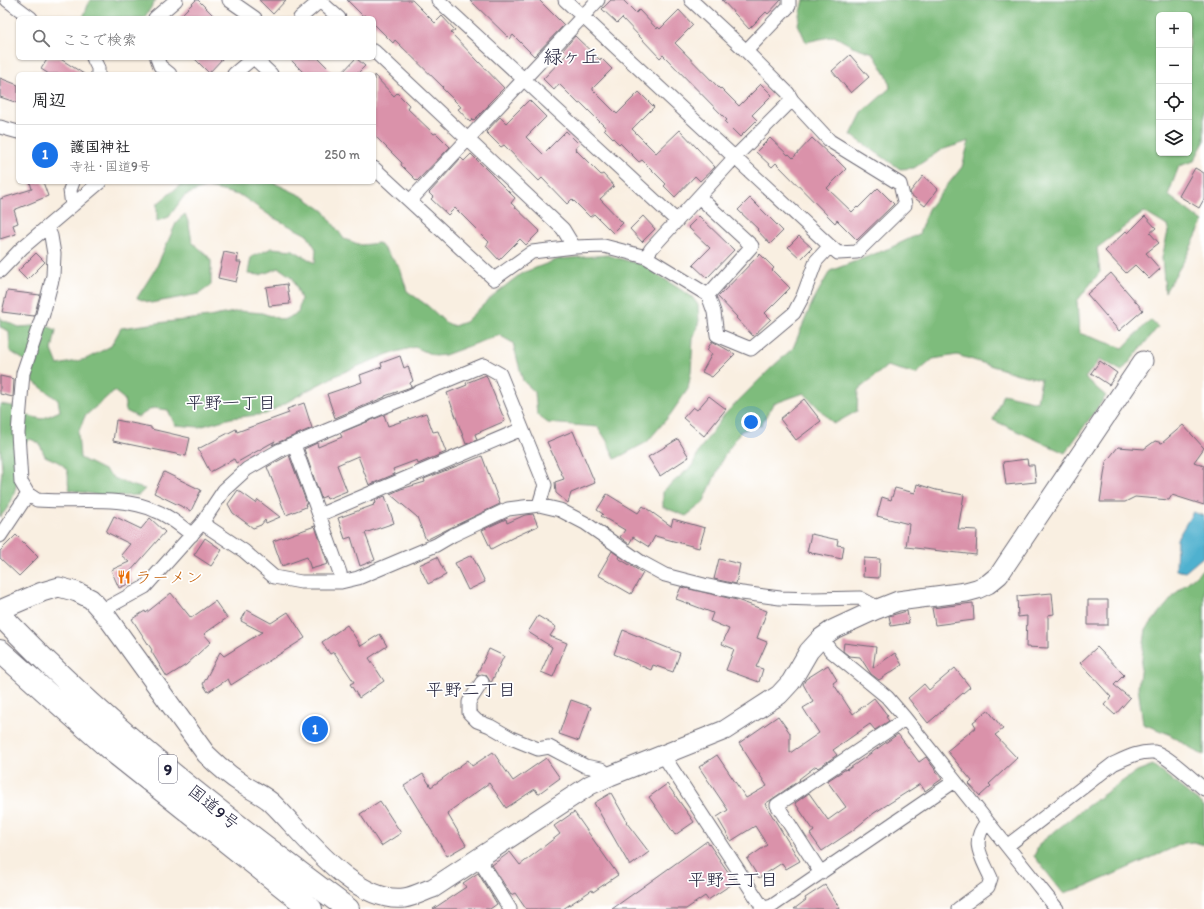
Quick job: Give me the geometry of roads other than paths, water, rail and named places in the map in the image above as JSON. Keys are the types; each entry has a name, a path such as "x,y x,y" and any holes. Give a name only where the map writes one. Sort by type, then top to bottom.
{"highway":[{"name":"国道9号","path":"0,615 48,664 129,737 242,830 348,909"},
{"name":"国道9号","path":"0,651 110,749 311,909"}],"street":[{"path":"7,0 28,16"},
{"path":"157,16 176,0"},
{"path":"229,0 252,16"},
{"path":"302,16 321,0 337,16"},
{"path":"438,0 677,221"},
{"path":"565,0 838,253 857,252 905,205 900,184 830,141 792,100 788,93 746,51 691,0"},
{"path":"410,201 598,0"},
{"path":"746,51 789,6 789,0"},
{"path":"376,53 563,229 574,247"},
{"path":"94,60 98,68 98,72"},
{"path":"158,60 160,66 168,72"},
{"path":"236,72 252,60"},
{"path":"256,60 269,72"},
{"path":"646,257 651,249 735,157 792,100"},
{"path":"0,126 16,131"},
{"path":"376,170 494,279 532,252 574,247 604,246 646,257 708,295 714,312 717,335 751,349 794,313 804,296 816,261 830,246"},
{"path":"72,184 70,190 72,206"},
{"path":"0,271 22,248 98,184"},
{"path":"699,197 752,246 708,295"},
{"path":"47,227 52,236 54,254 53,276 43,314 23,373 18,433 21,482 28,494 37,500 120,502 139,505 157,511 179,524 192,535"},
{"path":"0,610 42,592 59,587 91,598 190,733 206,754 218,766 271,802 315,849 339,871 365,889 403,904 433,888 590,785 725,730 779,695 791,682 809,651 821,638 834,629 898,601 966,592 988,584 999,575 1143,361"},
{"path":"101,610 145,587 202,523 224,490 247,469 280,450 484,365 500,374 545,485 539,505"},
{"path":"319,514 522,429"},
{"path":"294,445 340,573 341,582"},
{"path":"0,536 28,494"},
{"path":"202,523 244,551 274,577 301,582 341,582 358,578 436,545 453,535 508,509 539,505 560,510 585,523 641,562 665,575 742,593 772,597 812,599 860,598 872,605 875,610"},
{"path":"821,638 831,651 887,697 1057,909"},
{"path":"482,682 469,702 469,713 477,721 490,726 511,738 538,749 549,747 585,766 601,769 610,776"},
{"path":"821,873 777,805 905,718"},
{"path":"1007,846 1113,764 1128,756 1142,752 1155,752 1166,758 1204,788"},
{"path":"664,755 762,908 772,906 955,781"},
{"path":"958,909 988,887 991,878 978,850 980,831 987,822"},
{"path":"478,858 510,909"}],"water":[{"path":"1193,512 1204,516 1204,556 1185,572 1176,570 1177,539"}],"place":[{"name":"ラーメン","path":"124,577"},
{"name":"護国神社","path":"315,729"}],"district":[{"name":"緑ヶ丘","path":"572,56"},
{"name":"平野一丁目","path":"231,403"},
{"name":"平野二丁目","path":"471,690"},
{"name":"平野三丁目","path":"733,880"}]}
